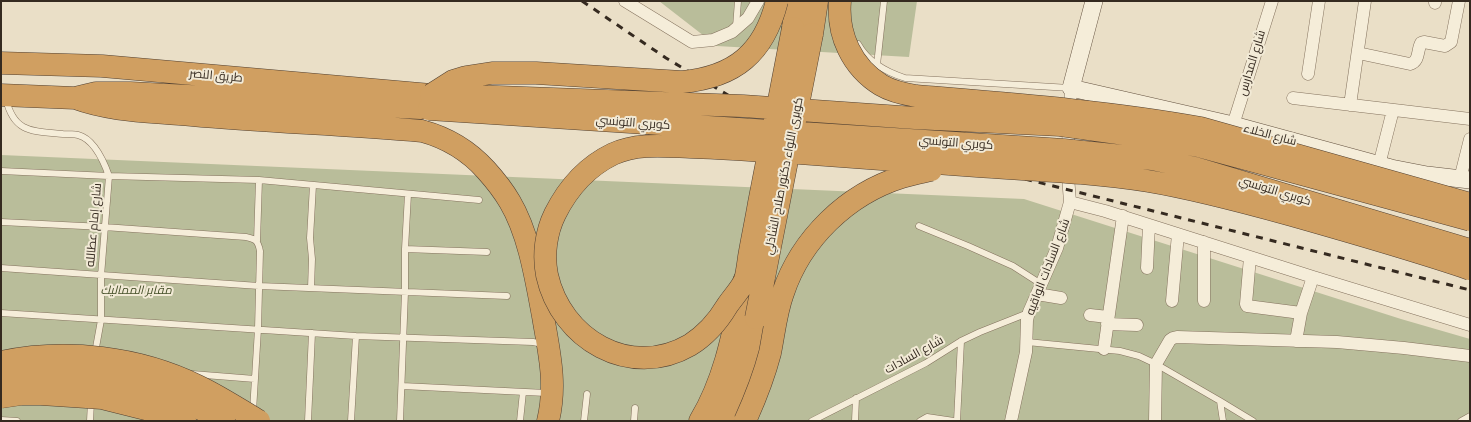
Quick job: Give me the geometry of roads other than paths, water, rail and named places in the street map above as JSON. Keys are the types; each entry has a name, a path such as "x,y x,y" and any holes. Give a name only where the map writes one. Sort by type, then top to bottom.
{"highway":[{"path":"430,102 442,88 460,79 492,72 536,73 682,82 701,80 720,75 736,66 751,53 763,38 772,20 777,1"},
{"path":"797,1 802,31"},
{"path":"802,31 817,1"},
{"path":"843,8 840,26 846,44 854,60 867,74 882,85 899,93 916,96 1107,114 1156,120 1201,128 1470,204"},
{"name":"كوبرى اللواء دكتور صلاح الشاذلي","path":"700,421 711,401 723,373 733,335 744,281 802,31"},
{"name":"كوبرى اللواء دكتور صلاح الشاذلي","path":"722,421 742,376 756,318 802,31"},
{"name":"طريق النصر","path":"1,63 108,66 430,102"},
{"name":"طريق النصر","path":"3,95 75,98 96,94 130,93 430,102"},
{"path":"75,98 101,106 128,110 241,120 422,131 439,136 454,143 479,163 501,187 513,208 524,236 536,280 551,362 553,399 548,421"},
{"name":"كوبري التونسي","path":"430,102 743,106 916,118 1060,125 1154,138 1198,146 1470,220"},
{"name":"كوبري التونسي","path":"430,102 1064,150 1152,159 1201,169 1470,250"},
{"path":"744,281 714,324 691,344 674,352 655,357 631,357 611,352 591,341 574,327 556,302 550,289 546,266 546,244 551,222 562,201 576,181 586,172 608,157 620,151 651,146 716,147 970,166 1047,170 1115,177 1193,189 1228,197 1390,242 1470,269"},
{"path":"745,421 762,381 770,352 782,295 790,273 800,255 827,222 851,202 867,192 902,177 935,170 970,166"},
{"path":"1,362 31,356 56,356 106,359 128,363 177,377 198,386 259,421"},
{"path":"1,375 36,374 90,376 133,384 180,400 224,421"},
{"path":"1,397 21,394 42,394 102,398 169,418 186,421"}],"street":[{"path":"625,1 692,42 713,40 736,29 748,18 758,1"},
{"path":"1071,88 1094,1"},
{"name":"شارع المدارس","path":"1233,125 1272,1"},
{"path":"1308,74 1319,1"},
{"path":"1350,105 1365,1"},
{"path":"1358,53 1413,64 1417,59 1421,43 1424,42 1445,46 1450,42 1459,1"},
{"name":"شارع الخلاء","path":"1071,88 1233,125 1379,165 1427,175 1465,179"},
{"name":"شارع السادات الواقيه","path":"1011,421 1027,342 1027,320 1029,312 1057,248 1070,202 1067,163 1071,88"},
{"path":"1293,98 1470,119"},
{"path":"1379,165 1393,110"},
{"path":"1465,179 1470,139"},
{"path":"1070,202 1123,216 1313,277 1470,325"},
{"path":"1104,349 1123,216"},
{"path":"1147,268 1149,225"},
{"path":"1172,301 1178,234"},
{"path":"1204,242 1204,301"},
{"path":"1250,257 1246,304 1302,313"},
{"path":"1296,341 1302,313 1313,277"},
{"path":"1039,289 1061,298"},
{"path":"1090,315 1137,325"},
{"path":"1155,421 1156,364 1170,340 1177,337 1337,342 1397,347 1470,356"}],"lane":[{"path":"736,29 738,1"},
{"path":"843,8 846,1"},
{"path":"877,65 884,1"},
{"path":"854,38 866,56 877,65 905,78 1071,88"},
{"name":"شارع إمام عطالله","path":"3,95 9,111 17,123 26,129 79,135 90,142 104,163 109,176 100,276 101,320 92,367 92,383"},
{"path":"1,171 109,176 259,180 479,200"},
{"path":"252,421 258,329 260,251 257,241 259,180"},
{"path":"311,288 312,259 310,238 313,185"},
{"path":"400,421 406,292 405,249 408,194"},
{"path":"1,222 246,236 254,238 257,241"},
{"path":"919,226 1013,266 1039,289"},
{"path":"405,249 487,252"},
{"path":"1,268 259,286 507,296"},
{"name":"شارع السادات","path":"812,421 926,362 961,341 1029,312"},
{"path":"1,313 356,336 533,342 538,343 544,349 546,393 545,421"},
{"path":"308,421 312,333"},
{"path":"351,421 356,336"},
{"path":"920,421 927,417 956,421 961,341"},
{"path":"1027,342 1104,349 1139,356 1156,364 1253,421"},
{"path":"1,362 39,364"},
{"path":"131,370 255,378"},
{"path":"402,386 546,393"},
{"path":"90,421 91,390"},
{"path":"520,421 523,392"},
{"path":"584,421 587,394"},
{"path":"855,421 856,398"},
{"path":"1220,401 1222,421"},
{"path":"634,421 635,408"},
{"path":"1462,421 1470,416"},
{"path":"1,420 17,421"}],"railway":[{"path":"582,1 666,58 838,161 1021,178 1470,290"}],"park label":[{"name":"مقابر المماليك","path":"136,291"}]}
